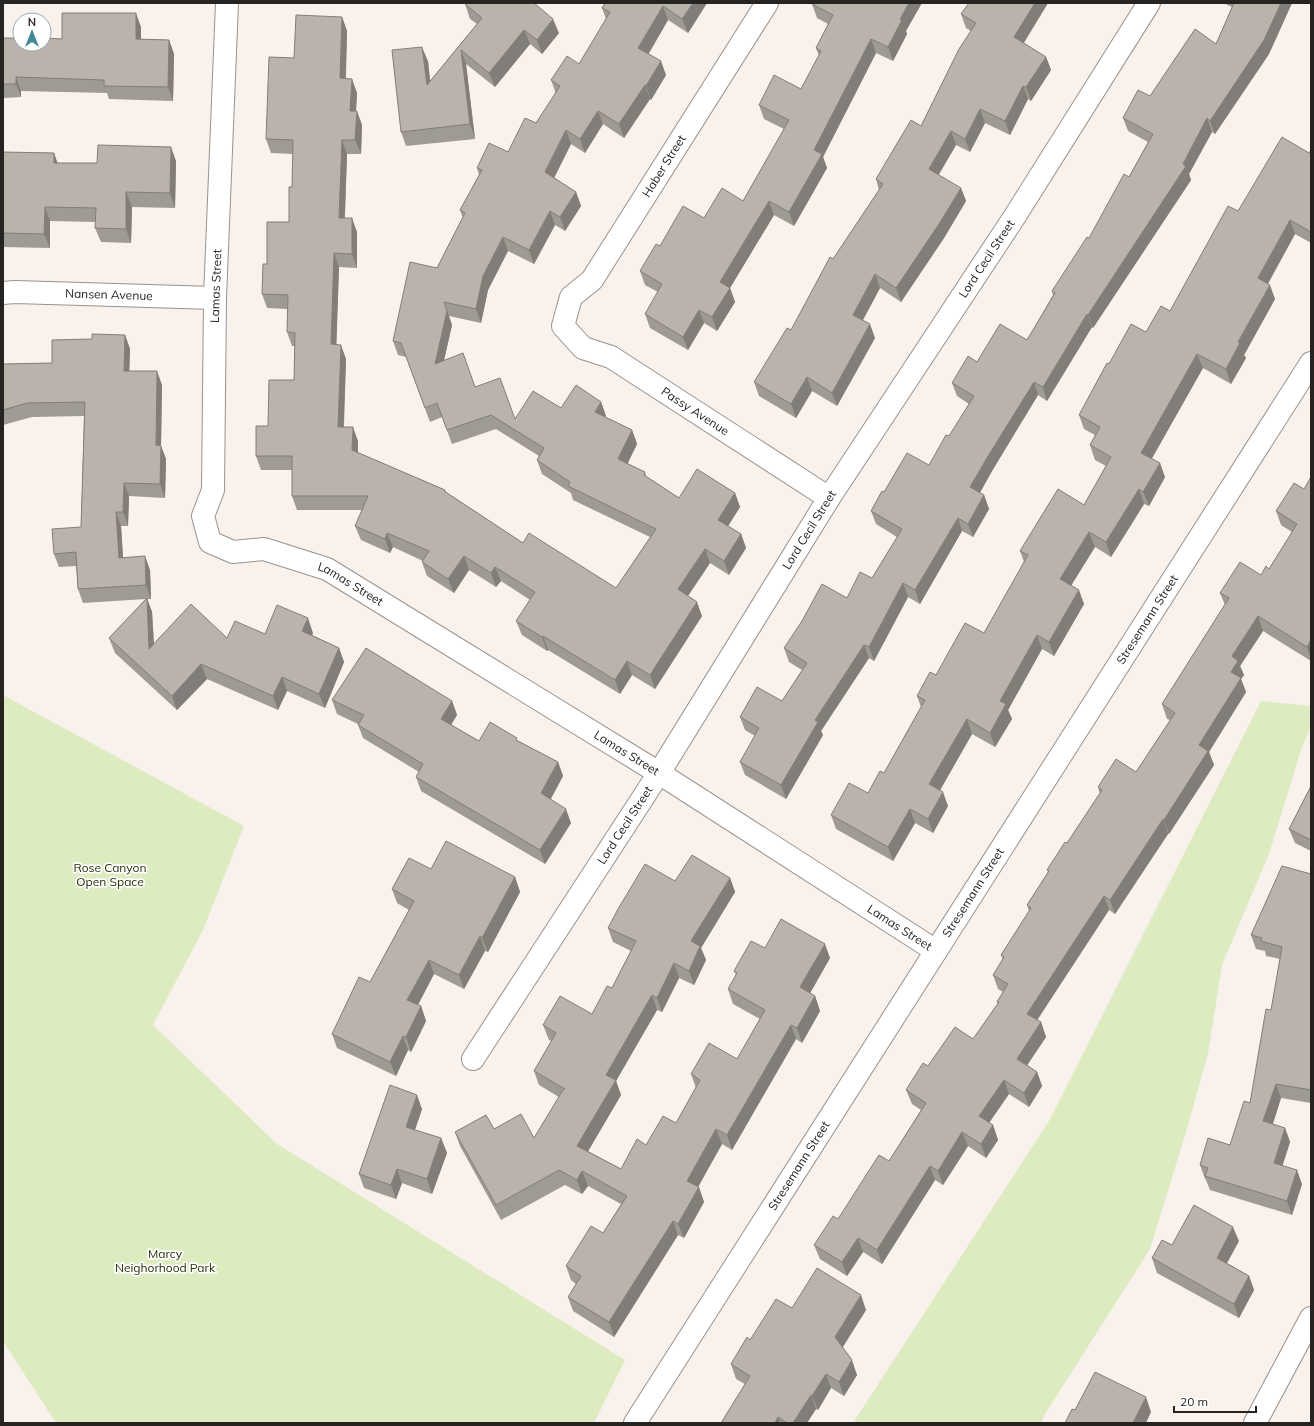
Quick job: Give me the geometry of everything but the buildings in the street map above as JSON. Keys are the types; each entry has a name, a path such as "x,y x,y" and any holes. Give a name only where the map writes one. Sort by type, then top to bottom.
{"street":[{"name":"Lamas Street","path":"227,3 215,298 213,490 203,516 210,542 234,552 264,549 327,569 659,773 936,951"},
{"name":"Haber Street","path":"563,326 571,297 592,280 767,3"},
{"name":"Lord Cecil Street","path":"473,1059 659,773 829,498 1015,216 1149,3"},
{"name":"Nansen Avenue","path":"3,293 15,292 215,298"},
{"name":"Passy Avenue","path":"563,326 582,348 611,357 829,498"},
{"name":"Stresemann Street","path":"635,1423 1311,362"},
{"path":"1255,1423 1311,1318"}],"green space":[{"name":"Marcy Neighorhood Park","path":"3,695 244,826 203,930 153,1025 277,1144 625,1360 594,1423 56,1423 3,1341"},
{"path":"1261,701 1311,706 1311,726 1301,750 1269,854 1222,965 1208,1054 1150,1249 1045,1414 1041,1423 853,1423 1049,1121"}],"park label":[{"name":"Rose Canyon Open Space","path":"110,875"}]}
